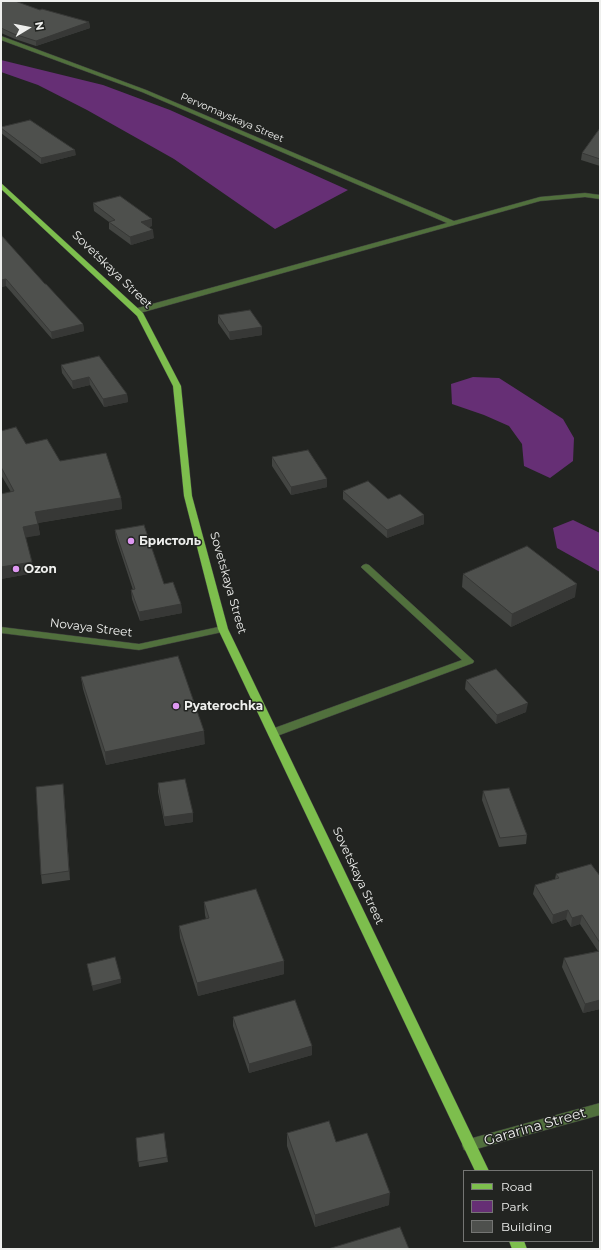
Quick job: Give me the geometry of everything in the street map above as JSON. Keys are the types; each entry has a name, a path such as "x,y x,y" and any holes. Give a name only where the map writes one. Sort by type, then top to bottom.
{"main road":[{"name":"Sovetskaya Street","path":"1,185 140,315 177,386 188,496 223,629 482,1170"}],"street":[{"name":"Pervomayskaya Street","path":"1,38 144,91 453,223"},
{"path":"136,311 540,199 585,195 600,197"},
{"path":"273,733 469,661 366,567"},
{"name":"Novaya Street","path":"1,630 139,647 223,629"},
{"name":"Gararina Street","path":"469,1145 600,1109"}],"green space":[{"path":"1,60 103,85 170,110 348,190 275,229 174,159 87,110 38,85 1,72"},
{"path":"473,377 499,378 563,419 574,438 573,461 550,478 524,466 522,444 509,426 484,415 452,404 451,384"},
{"path":"573,520 600,533 600,572 557,548 553,528"}],"building":[{"path":"1,1 15,1 40,10 42,9 89,22 36,41 1,28"},
{"path":"30,120 75,150 41,158 1,128"},
{"path":"600,128 600,159 582,153"},
{"path":"120,196 152,219 141,222 153,230 130,237 109,222 115,220 93,203"},
{"path":"2,236 83,324 51,332 6,279 1,280"},
{"path":"250,310 262,327 229,332 218,315"},
{"path":"99,356 127,394 103,399 89,377 72,381 61,365"},
{"path":"16,427 26,444 47,439 60,461 106,453 121,498 35,512 38,524 23,527 32,562 1,567 1,494 14,491 1,467 1,431"},
{"path":"308,450 327,479 291,487 272,457"},
{"path":"368,481 388,499 400,494 424,515 387,530 343,491"},
{"path":"144,525 164,584 173,582 181,604 139,612 131,590 135,589 115,530"},
{"path":"527,546 577,584 512,614 463,574"},
{"path":"178,656 204,731 105,752 81,677"},
{"path":"496,669 528,703 497,715 466,680"},
{"path":"185,779 193,813 164,817 158,783"},
{"path":"63,784 69,871 41,875 36,787"},
{"path":"509,788 527,835 500,838 483,791"},
{"path":"591,864 600,876 600,943 582,915 572,918 568,910 553,915 535,885 559,878 556,874"},
{"path":"256,889 284,961 197,983 179,926 209,918 204,902"},
{"path":"600,951 600,1000 585,1004 564,958"},
{"path":"115,957 121,979 92,986 87,964"},
{"path":"295,1000 312,1046 249,1064 233,1017"},
{"path":"329,1121 336,1142 367,1133 390,1193 315,1215 287,1133"},
{"path":"164,1133 167,1157 138,1162 136,1138"},
{"path":"400,1227 409,1249 328,1249"}],"place":[{"name":"Бристоль","path":"131,541"},
{"name":"Ozon","path":"16,569"},
{"name":"Pyaterochka","path":"176,706"}]}
